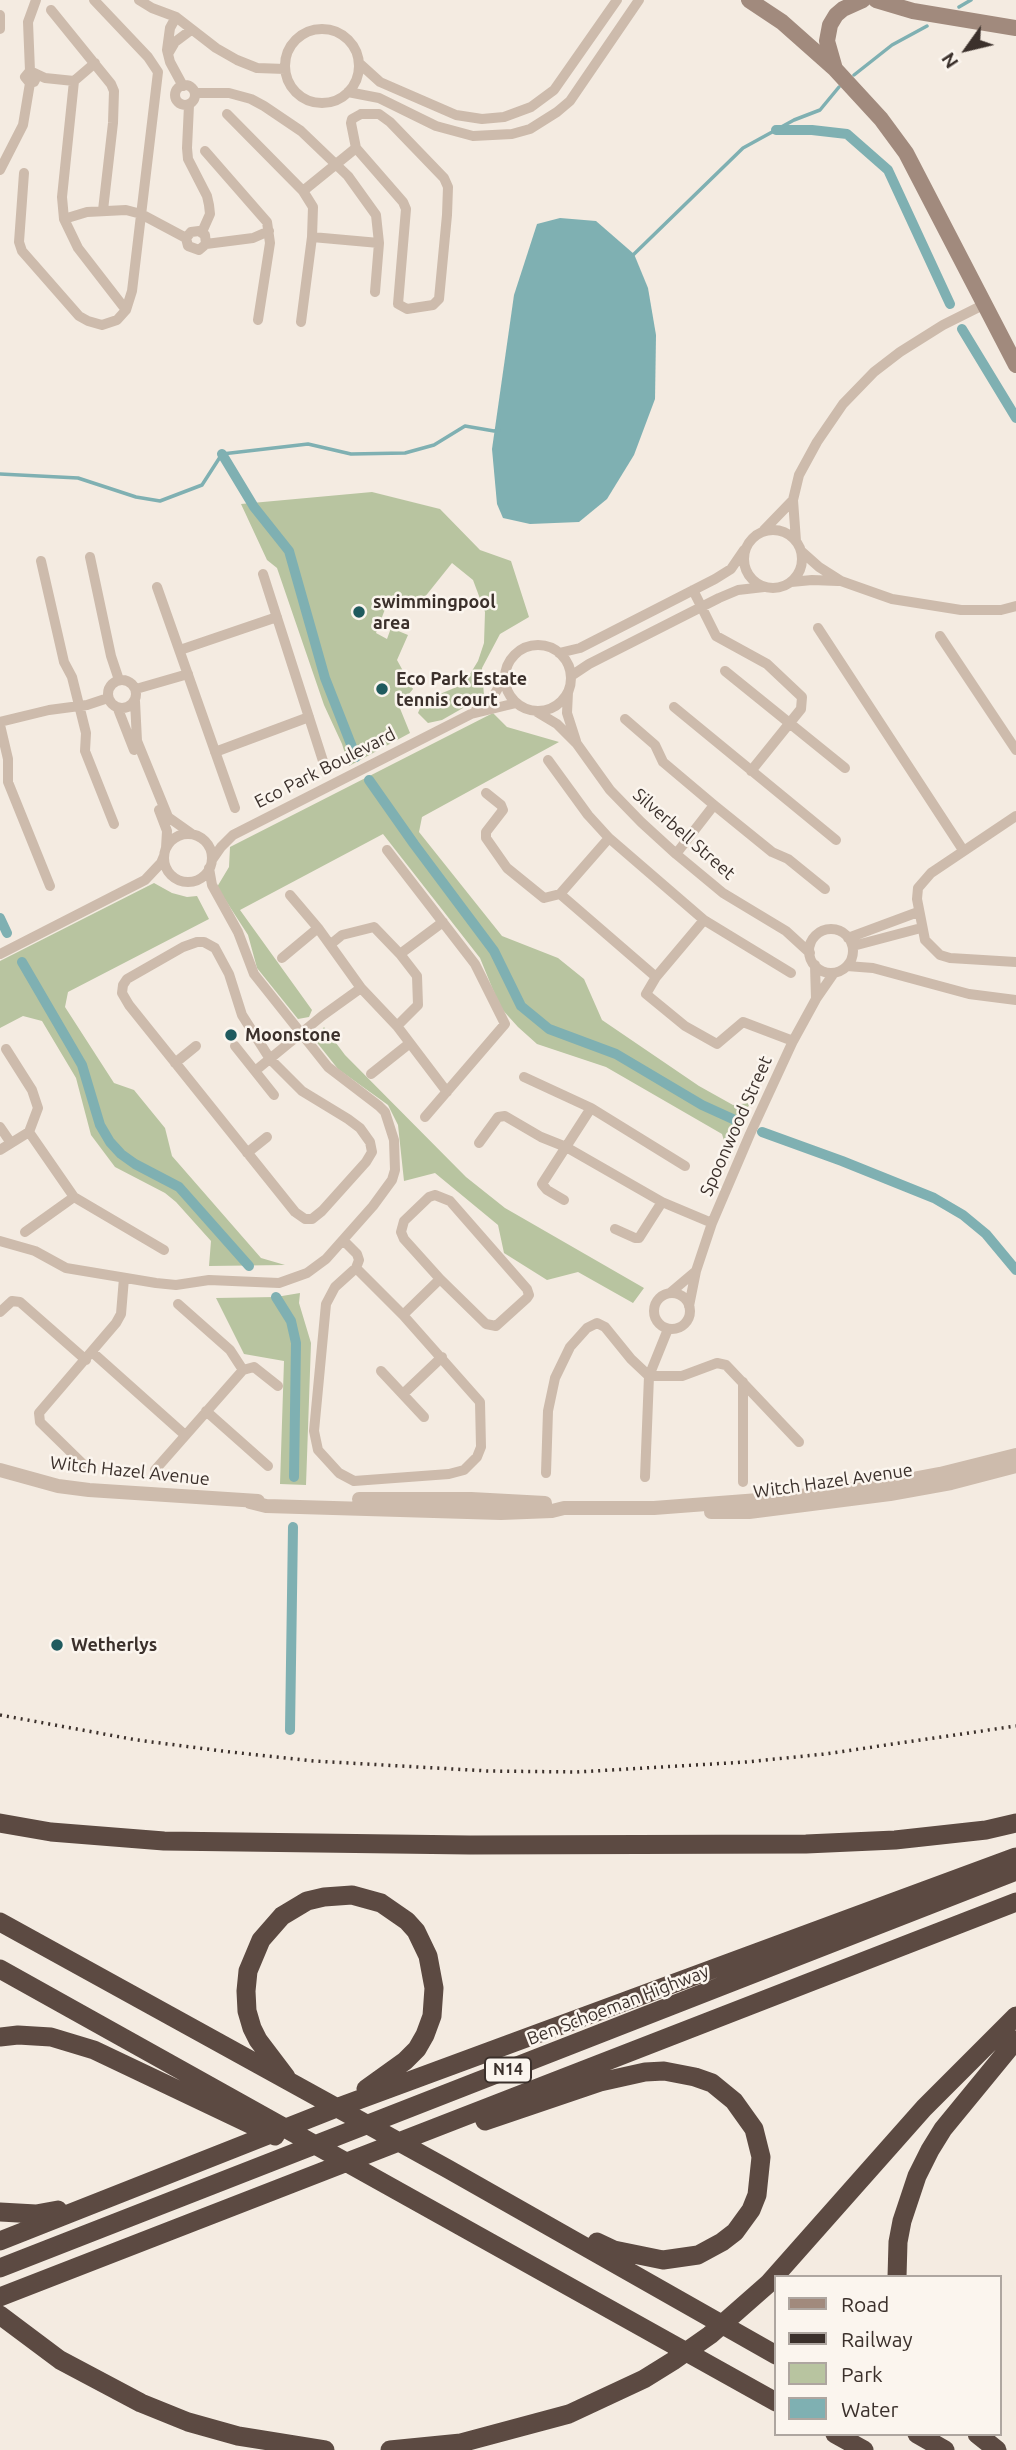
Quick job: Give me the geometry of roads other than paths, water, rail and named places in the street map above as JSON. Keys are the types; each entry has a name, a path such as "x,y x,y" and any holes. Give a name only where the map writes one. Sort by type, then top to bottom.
{"highway":[{"path":"0,1823 51,1832 164,1841 577,1845 751,1845 895,1840 986,1830 1016,1823"},
{"path":"0,2241 339,2106 1016,1857"},
{"name":"Ben Schoeman Highway","path":"0,2268 1016,1871"},
{"path":"294,2085 258,2040 247,2011 248,1971 254,1953 271,1926 307,1901 352,1895 381,1903 407,1921 424,1945 432,1970 432,2016 425,2035 405,2061 339,2106"},
{"name":"N14","path":"0,2297 1016,1902"},
{"path":"0,1922 485,2189 774,2354"},
{"path":"0,1969 774,2401"},
{"path":"776,2275 924,2108 1016,2015"},
{"path":"0,2037 35,2035 71,2042 130,2066 316,2155 377,2180"},
{"path":"897,2275 898,2242 906,2206 930,2150 943,2129 1016,2040"},
{"path":"315,2175 461,2130 589,2085 645,2072 664,2071 712,2083 724,2091 746,2115 758,2140 761,2157 757,2195 743,2222 722,2242 698,2255 682,2258 663,2260 614,2250 485,2189"},
{"path":"0,2212 36,2214 59,2210 141,2183"},
{"path":"390,2450 461,2443 569,2414 644,2379 682,2354 710,2335 774,2277"},
{"path":"0,2315 29,2339 92,2379 141,2403 188,2422 238,2436 324,2450"},
{"path":"839,2436 864,2450"},
{"path":"920,2436 944,2450"},
{"path":"979,2436 996,2450"}],"main road":[{"path":"749,0 782,22 835,69 881,118 906,153 1016,365"},
{"path":"835,69 827,41 830,25 836,15 863,0"},
{"path":"876,0 913,12 1016,28"}],"street":[{"path":"0,170 23,125 32,77 28,22 36,0"},
{"path":"24,173 19,242 26,256 79,316 102,325 110,324 127,310 134,281 158,72 148,57 94,0"},
{"path":"139,0 176,17 216,48 257,68 285,69"},
{"path":"359,63 380,82 456,115 482,119 504,117 543,101 554,90 617,0"},
{"path":"348,92 379,98 436,126 473,136 512,134 530,128 570,101 639,0"},
{"path":"51,10 111,84 115,99 103,210"},
{"path":"0,15 0,29"},
{"path":"176,17 167,37 168,54 183,86"},
{"path":"319,29 341,34 356,52 359,63 358,74 348,92 327,103 315,103 294,91 285,69 286,57 298,38 319,29"},
{"path":"168,54 175,42 191,30"},
{"path":"95,63 74,81 62,197 64,219 78,248 127,310"},
{"path":"32,77 74,81"},
{"path":"189,105 181,104 176,98 177,90 183,86 191,87 195,93 194,100 189,105 187,148 188,159 209,205 210,214 202,232"},
{"path":"195,93 229,93 251,99 288,120 337,164 373,208 379,227 375,292"},
{"path":"227,114 303,191 313,207 312,237 301,322"},
{"path":"361,114 379,114 444,178 448,187 447,215 439,299 435,304 407,309 398,304 406,209 403,202 355,148 351,131 352,119 361,114"},
{"path":"303,191 355,148"},
{"path":"205,151 263,216 269,230 270,243 258,320"},
{"path":"64,219 103,210 126,210 141,214 186,238 188,246 195,251 206,244 253,239 269,230"},
{"path":"186,238 195,230 202,232 206,244"},
{"path":"312,237 379,243"},
{"path":"791,582 801,568 793,500 800,475 817,442 843,404 874,372 900,352 943,325 985,304"},
{"path":"559,653 580,648 731,569 755,535 764,530 793,500"},
{"path":"764,530 782,531 819,567 841,581 892,599 961,610 1001,610 1016,606"},
{"path":"744,551 743,562 747,573 754,582 764,587 773,589 791,582 812,580 841,581"},
{"path":"90,557 111,656 119,680"},
{"path":"41,561 64,662 72,677 86,733 86,755 114,824"},
{"path":"263,574 323,761"},
{"path":"157,587 235,808"},
{"path":"571,676 589,664 738,590 764,587"},
{"path":"693,590 716,636 767,664 802,697 802,709 751,771"},
{"path":"180,650 277,617"},
{"path":"818,628 963,850"},
{"path":"940,636 1016,750"},
{"path":"540,645 559,653 565,659 571,676 569,692 556,706 537,712 516,703 506,687 505,677 512,657 529,646 540,645"},
{"path":"725,671 845,768"},
{"path":"118,709 127,708 135,695 188,674"},
{"name":"Eco Park Boulevard","path":"211,864 220,846 233,835 471,714 494,695 505,677"},
{"path":"0,1241 35,1251 66,1268 170,1285 209,1280 279,1283 316,1268 392,1180 396,1162 391,1128 379,1106 334,1074 254,974 238,932 212,885 208,845 168,817 137,741 135,695 129,682 119,680 110,685 108,698"},
{"name":"Silverbell Street","path":"569,692 567,713 577,744"},
{"path":"50,886 8,782 8,759 0,724 49,710 108,698"},
{"path":"108,698 118,709 167,831 161,863 145,880"},
{"name":"Eco Park Boulevard","path":"471,714 516,703"},
{"path":"674,707 836,840"},
{"name":"Silverbell Street","path":"537,712 557,724 577,744 610,790 676,853 723,892 786,931 810,953"},
{"path":"215,752 309,717"},
{"path":"625,719 655,745 663,762 772,852 788,859 825,890"},
{"path":"548,760 588,815 609,838 704,920 791,973"},
{"path":"486,793 501,805 503,810 485,835 507,868 541,897 559,894 609,838"},
{"path":"676,853 714,805"},
{"path":"1016,816 963,850 918,888 921,928 925,940 940,954 950,958 1016,962"},
{"path":"176,878 169,872 165,852 177,836 194,834"},
{"name":"Eco Park Boulevard","path":"194,834 213,837 233,835"},
{"path":"387,850 475,964 505,1024 425,1116"},
{"path":"192,881 205,875 211,864"},
{"path":"0,954 145,880 168,877 192,881 202,885 221,904"},
{"path":"559,894 656,977"},
{"path":"290,895 331,944 361,988 397,1026 447,1092"},
{"path":"851,945 918,912"},
{"path":"704,920 656,977 646,994 685,1026 717,1044 743,1023 793,1041"},
{"path":"400,954 443,922"},
{"path":"331,944 343,935 374,927 400,954 417,976 418,1005 397,1026"},
{"path":"851,945 921,928"},
{"path":"282,958 318,929"},
{"path":"816,999 815,965 810,953 811,943 818,934 835,930 873,968"},
{"name":"Silverbell Street","path":"786,931 818,934"},
{"path":"204,942 215,948 222,960 242,1015 270,1059 302,1091 360,1128 370,1142 372,1152 355,1177 322,1211 309,1220 301,1217 175,1063 124,998 122,985 127,979 183,947 204,942"},
{"path":"815,965 821,970 834,973 847,966 851,961 851,945"},
{"path":"847,966 873,968 969,994 1016,1000"},
{"name":"Spoonwood Street","path":"689,1306 696,1271 712,1223 793,1041 834,973"},
{"path":"255,1071 361,988"},
{"path":"371,1074 410,1043"},
{"path":"175,1063 196,1046"},
{"path":"235,1046 274,1095"},
{"path":"0,1150 29,1132 37,1114 37,1100 6,1049"},
{"path":"524,1077 591,1108 685,1166"},
{"path":"564,1200 542,1184 591,1108"},
{"path":"479,1143 502,1115 541,1137 566,1147 662,1202 712,1223"},
{"path":"0,1127 11,1143"},
{"path":"29,1132 74,1198 164,1250"},
{"path":"247,1153 267,1137"},
{"path":"435,1195 450,1201 523,1282 529,1295 500,1324 490,1326 440,1279 404,1239 401,1232 409,1215 435,1195"},
{"path":"25,1232 74,1198"},
{"path":"615,1229 639,1238 662,1202"},
{"path":"342,1240 358,1254 356,1268 335,1287 326,1304 314,1430 318,1450 339,1473 354,1480 449,1474 464,1470 481,1447 482,1408 476,1395 356,1268"},
{"path":"670,1293 684,1298 690,1314 683,1326 668,1329 659,1324 654,1311 659,1298 670,1293 696,1271"},
{"path":"84,1465 40,1423 38,1416 41,1409 119,1318 124,1278"},
{"path":"403,1315 440,1279"},
{"path":"0,1312 12,1301 20,1302 185,1435"},
{"path":"178,1304 230,1350 243,1370"},
{"path":"546,1473 550,1394 565,1355 587,1328 597,1323 601,1324 649,1376 682,1376 722,1364 743,1382 799,1441"},
{"path":"645,1477 649,1376 668,1329"},
{"path":"402,1394 442,1357"},
{"path":"155,1470 243,1370 254,1367 278,1386"},
{"path":"381,1371 424,1417"},
{"path":"743,1382 743,1482"},
{"path":"206,1411 268,1466"},
{"name":"Witch Hazel Avenue","path":"3,1470 58,1486 250,1502 471,1499 564,1507 654,1508 785,1499 876,1486 940,1475 1016,1455"},
{"name":"Witch Hazel Avenue","path":"654,1508 670,1512 749,1512 796,1507 939,1485 1016,1466"}],"water":[{"path":"560,218 596,221 634,254 648,288 656,335 655,399 634,455 607,499 579,522 530,524 503,518 497,504 492,449 514,295 537,224"}],"waterway":[{"path":"959,7 971,0"},
{"path":"854,75 892,45 927,26"},
{"path":"632,256 743,148 794,120 820,110 839,87"},
{"path":"776,130 847,134 888,170 950,304"},
{"path":"962,329 1016,418"},
{"path":"0,474 78,478 136,497 160,501 202,485 222,454 308,444 351,454 405,453 434,445 465,426 499,430"},
{"path":"222,454 254,507 289,551 325,678 356,757"},
{"path":"369,780 494,951 521,1006 549,1029 616,1054 702,1105 735,1120"},
{"path":"0,918 7,933"},
{"path":"22,962 82,1065 100,1125 110,1142 135,1164 179,1187 249,1266"},
{"path":"762,1132 934,1198 963,1215 986,1234 1016,1270"},
{"path":"276,1297 291,1321 296,1343 294,1477"},
{"path":"290,1730 293,1527"}],"railway":[{"path":"0,1715 137,1740 314,1761 488,1771 577,1772 746,1762 825,1754 1016,1726"}],"place":[{"name":"swimmingpool area","path":"359,612"},
{"name":"Eco Park Estate tennis court","path":"382,689"},
{"name":"Moonstone","path":"231,1035"},
{"name":"Wetherlys","path":"57,1645"}]}
